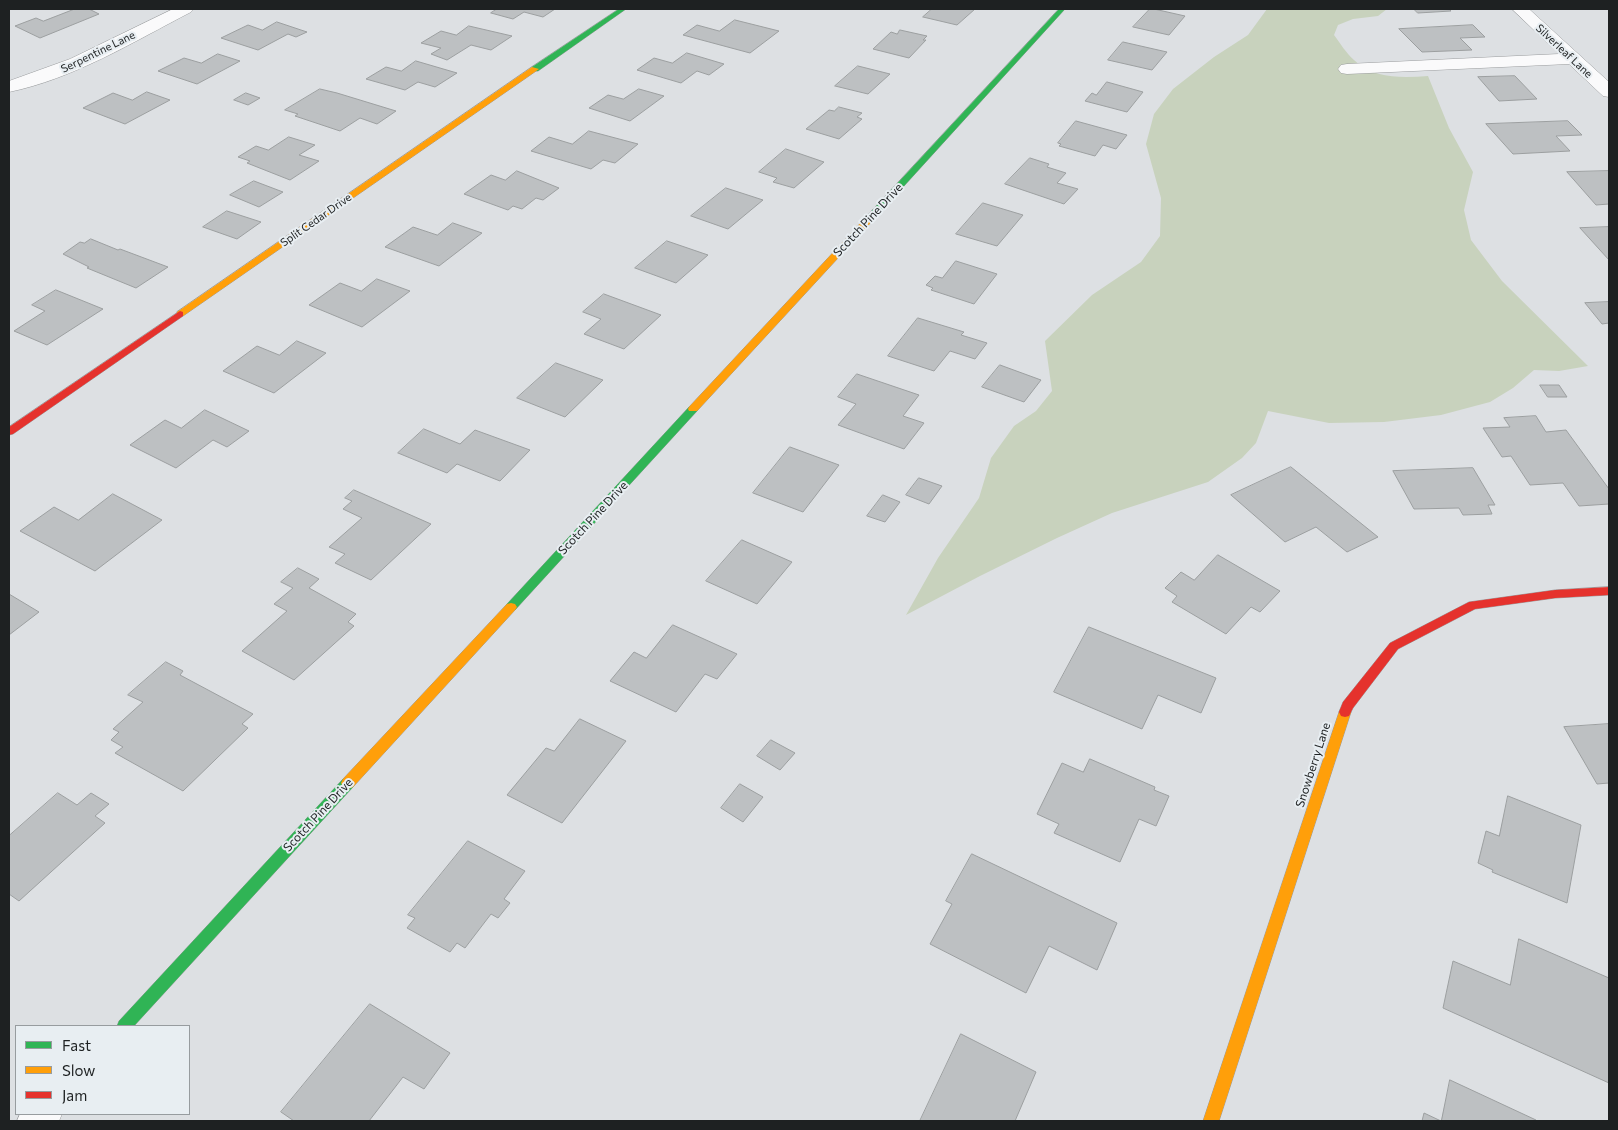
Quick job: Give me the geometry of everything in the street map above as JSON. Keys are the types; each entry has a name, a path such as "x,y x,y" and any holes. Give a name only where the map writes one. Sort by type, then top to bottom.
{"street":[{"name":"Serpentine Lane","path":"9,88 39,79 79,63 185,9"},
{"name":"Split Cedar Drive","path":"9,432 624,9"},
{"name":"Scotch Pine Drive","path":"125,1025 1062,9"},
{"name":"Silverleaf Lane","path":"1520,9 1609,92"},
{"path":"1347,69 1573,59"},
{"name":"Snowberry Lane","path":"1211,1121 1347,706 1394,646 1472,605 1555,594 1609,591"}],"green space":[{"path":"1267,9 1387,9 1378,16 1353,19 1338,25 1334,35 1351,57 1370,71 1398,77 1428,76 1449,128 1473,172 1464,210 1471,240 1502,281 1588,366 1559,371 1534,370 1513,388 1490,402 1441,415 1384,422 1329,423 1268,411 1256,443 1242,458 1208,482 1112,513 980,576 906,615 938,558 979,498 991,458 1014,426 1036,411 1052,391 1045,341 1092,295 1141,262 1160,236 1161,198 1146,144 1154,114 1173,89 1214,57 1248,35"}],"building":[{"path":"75,9 89,9 99,14 40,38 15,26 36,18 43,21"},
{"path":"497,9 555,9 543,17 524,12 513,19 491,13"},
{"path":"932,9 975,9 957,25 923,17"},
{"path":"1150,9 1185,16 1169,35 1133,27"},
{"path":"1414,9 1449,9 1451,11 1418,13"},
{"path":"735,20 779,31 750,53 683,35 697,25 719,31"},
{"path":"277,22 307,32 296,37 288,34 258,50 221,38 248,25 262,30"},
{"path":"1473,25 1485,37 1460,38 1472,50 1422,52 1399,29"},
{"path":"469,26 512,36 491,50 471,45 447,60 431,54 441,48 421,43 441,31 456,35"},
{"path":"900,30 927,36 923,40 926,40 909,58 873,49 891,32 897,34"},
{"path":"1123,42 1167,52 1152,70 1108,60"},
{"path":"687,53 724,64 709,75 697,71 681,83 637,70 654,58 672,63"},
{"path":"218,54 240,61 197,84 158,71 184,58 201,63"},
{"path":"416,61 457,73 435,87 418,82 405,90 366,79 386,67 401,71"},
{"path":"858,66 890,74 868,94 835,86"},
{"path":"1515,76 1537,99 1499,101 1478,77"},
{"path":"1107,82 1143,92 1127,112 1085,101 1092,93 1096,95"},
{"path":"320,89 396,111 377,124 360,118 340,131 295,116 298,114 285,110"},
{"path":"639,89 664,96 630,121 589,108 608,95 623,99"},
{"path":"147,92 170,100 125,124 83,108 113,93 132,100"},
{"path":"246,93 260,98 248,105 234,100"},
{"path":"839,107 862,113 857,117 862,119 839,139 806,129 829,110 834,111"},
{"path":"1076,121 1127,135 1116,149 1103,145 1095,156 1059,146 1061,144 1058,143"},
{"path":"1568,121 1582,135 1556,136 1570,151 1513,154 1486,124"},
{"path":"589,131 638,144 615,163 603,160 591,169 531,151 549,137 572,144"},
{"path":"289,137 315,145 299,155 319,161 290,180 247,163 250,161 238,157 256,146 268,150"},
{"path":"786,149 824,162 794,188 773,182 777,178 759,172"},
{"path":"1030,158 1049,164 1047,167 1066,173 1057,183 1078,189 1064,204 1005,184"},
{"path":"517,171 559,188 543,200 536,198 522,209 513,206 508,210 464,194 491,175 505,180"},
{"path":"1609,171 1609,204 1596,205 1567,172"},
{"path":"254,181 283,192 259,207 230,195"},
{"path":"726,188 763,200 728,229 691,216"},
{"path":"983,203 1023,215 997,246 956,234"},
{"path":"227,211 261,222 237,239 203,227"},
{"path":"453,223 482,233 439,266 385,247 413,227 437,235"},
{"path":"1609,227 1609,260 1580,228"},
{"path":"91,239 168,267 136,288 87,268 89,267 63,254 80,242 84,243"},
{"path":"667,241 708,255 676,283 635,268"},
{"path":"956,261 997,274 974,304 931,290 933,288 926,285 935,276 942,278"},
{"path":"377,279 410,291 362,327 309,305 340,283 361,291"},
{"path":"56,290 103,309 47,345 14,331 45,311 32,305"},
{"path":"604,294 661,315 624,349 584,334 601,319 583,312"},
{"path":"1609,302 1609,323 1602,324 1585,303"},
{"path":"918,318 964,332 961,335 987,343 975,359 950,351 934,371 888,356"},
{"path":"297,341 326,353 274,393 223,371 257,346 279,355"},
{"path":"556,363 603,380 565,417 517,398"},
{"path":"1000,365 1041,380 1024,402 982,387"},
{"path":"857,374 919,395 903,416 924,423 904,449 838,425 856,404 838,397"},
{"path":"1540,385 1559,385 1567,397 1548,397"},
{"path":"205,410 249,431 227,447 213,440 176,468 130,445 165,420 181,428"},
{"path":"1536,416 1546,432 1566,430 1609,489 1609,504 1579,506 1563,483 1530,485 1511,456 1502,457 1483,428 1510,427 1504,418"},
{"path":"424,429 460,444 475,430 530,450 500,481 457,464 447,473 398,453"},
{"path":"790,447 839,465 803,512 753,493"},
{"path":"1291,467 1378,537 1347,552 1316,527 1285,542 1231,495"},
{"path":"1473,468 1495,505 1488,505 1492,514 1463,515 1459,508 1414,509 1393,471"},
{"path":"919,478 942,486 929,504 906,495"},
{"path":"354,490 431,524 371,580 335,563 345,554 329,547 362,518 343,509 352,501 345,498"},
{"path":"113,494 162,520 95,571 20,531 54,507 78,520"},
{"path":"883,495 900,502 885,522 867,516"},
{"path":"742,540 792,562 757,604 706,581"},
{"path":"1218,555 1280,591 1260,612 1251,607 1226,634 1172,602 1177,596 1165,588 1181,572 1194,580"},
{"path":"298,568 319,579 309,588 356,614 348,622 354,626 294,680 242,651 287,611 274,604 293,588 281,582"},
{"path":"9,594 39,612 9,635"},
{"path":"673,625 737,654 717,679 705,674 676,712 610,681 634,652 646,658"},
{"path":"1089,627 1216,678 1201,713 1158,695 1142,729 1054,692"},
{"path":"166,662 183,671 180,675 253,714 242,724 248,728 183,791 115,753 123,747 111,740 119,732 113,729 143,702 128,695"},
{"path":"580,719 626,741 562,823 507,795 546,748 554,751"},
{"path":"1609,724 1609,783 1597,784 1564,727"},
{"path":"771,740 795,753 780,770 757,756"},
{"path":"1090,759 1155,787 1154,790 1169,796 1156,826 1139,819 1120,862 1054,833 1059,824 1037,814 1062,763 1083,772"},
{"path":"740,784 763,797 743,822 721,808"},
{"path":"58,793 77,805 91,793 109,804 95,816 105,823 19,901 9,894 9,836"},
{"path":"1508,796 1581,825 1567,903 1492,872 1493,870 1478,863 1486,831 1499,836"},
{"path":"468,841 525,871 504,899 510,903 498,918 491,914 465,948 457,943 450,952 407,928 415,918 408,915"},
{"path":"972,854 1117,923 1097,970 1049,946 1026,993 930,944 952,904 946,901"},
{"path":"1519,939 1609,978 1609,1083 1443,1008 1453,961 1510,985"},
{"path":"370,1004 450,1053 424,1089 403,1077 369,1121 294,1121 281,1112"},
{"path":"961,1034 1036,1072 1015,1121 920,1121"},
{"path":"1450,1080 1536,1120 1536,1121 1441,1121"},
{"path":"1424,1113 1441,1121 1422,1121"}],"traffic: fast":[{"path":"535,69 623,9"},
{"path":"871,217 1062,9"},
{"path":"511,607 693,409"},
{"path":"125,1025 348,783"}],"traffic: slow":[{"path":"180,314 535,69"},
{"path":"693,409 871,217"},
{"path":"348,783 511,607"},
{"path":"1211,1121 1345,712"}],"traffic: jam":[{"path":"9,432 180,314"},
{"path":"1345,712 1347,706 1394,646 1473,605 1555,594 1609,591"}]}
